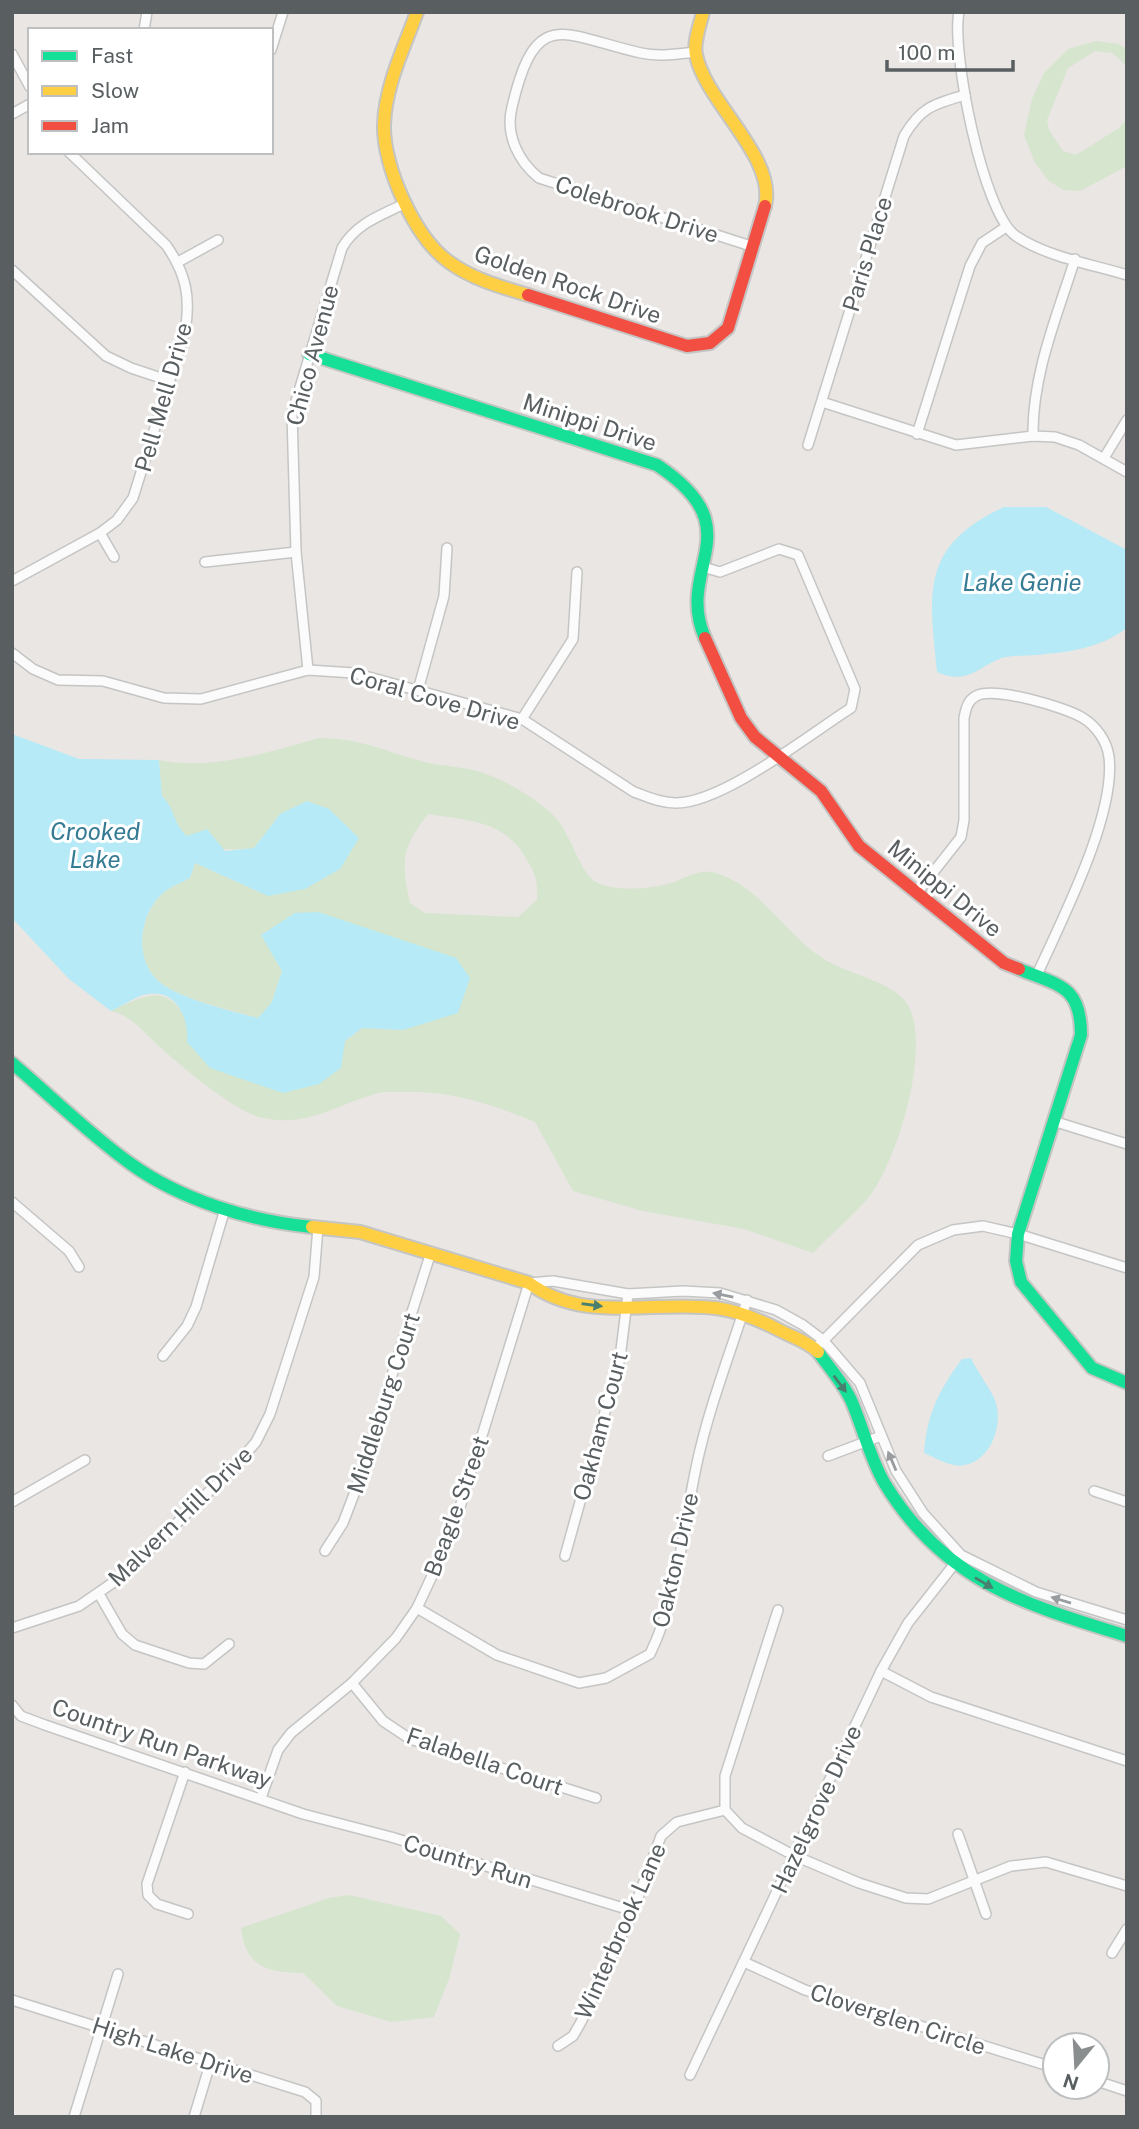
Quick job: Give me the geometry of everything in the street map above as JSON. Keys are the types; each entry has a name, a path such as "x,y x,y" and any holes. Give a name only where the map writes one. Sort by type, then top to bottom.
{"street":[{"path":"273,44 283,12"},
{"name":"Golden Rock Drive","path":"417,12 387,106 384,128 386,146 406,203 442,257 463,272 489,284 687,346 705,347 717,341 728,328 754,247"},
{"path":"703,12 695,52 702,74 766,181 766,202 754,247"},
{"path":"960,12 957,52 965,95 988,187 1006,227 1039,247 1127,275"},
{"name":"Colebrook Drive","path":"695,52 660,56 572,33 554,33 541,39 531,51 516,91 508,124 518,153 539,178 754,247"},
{"path":"12,54 28,83"},
{"name":"Paris Place","path":"808,445 904,136 914,118 931,105 965,95"},
{"path":"12,114 28,105"},
{"name":"Pell Mell Drive","path":"12,581 100,533 117,520 133,498 170,381 188,310 187,285 178,262 166,245 71,154"},
{"name":"Chico Avenue","path":"308,670 296,552 290,437 292,414 342,248 350,234 406,203"},
{"path":"917,434 970,266 982,243 1006,227"},
{"path":"178,262 218,240"},
{"path":"1033,436 1032,404 1075,259"},
{"path":"12,270 106,356 170,381"},
{"name":"Minippi Drive","path":"309,354 657,465 678,479 693,495 706,520 709,538 697,604 700,626 741,718 755,737 821,792 859,846 1004,963 1069,993 1081,1011 1081,1035 1018,1234 1016,1261 1021,1282 1070,1345 1092,1368 1127,1383"},
{"path":"822,402 956,445 969,446 1033,436 1055,437 1104,458 1127,472"},
{"path":"1104,458 1127,420"},
{"path":"100,533 114,557"},
{"path":"418,690 444,596 447,548"},
{"name":"Coral Cove Drive","path":"12,653 33,669 58,680 103,681 164,698 201,699 308,670 354,673 522,719 634,792 655,800 677,803 700,798 779,758 800,740 851,708 855,689 798,555 779,549 720,572 703,567"},
{"path":"205,562 296,552"},
{"path":"522,719 573,639 577,572"},
{"path":"917,893 953,851 961,837 964,820 964,718 967,705 975,697 988,692 1007,694 1081,717 1103,738 1109,753 1110,771 1094,843 1036,977"},
{"path":"12,1063 131,1164 177,1191 225,1209 274,1223 359,1232 529,1283 549,1298 628,1310 717,1308 756,1318 819,1344 850,1397 884,1483 901,1511 928,1542 1027,1605 1127,1636"},
{"path":"1054,1121 1127,1144"},
{"path":"12,1202 69,1251 79,1267"},
{"path":"163,1356 187,1326 196,1307 225,1209"},
{"path":"819,1344 918,1245 953,1230 983,1226 1018,1234 1127,1268"},
{"name":"Malvern Hill Drive","path":"12,1628 79,1606 124,1576 256,1442 270,1414 313,1277 318,1227"},
{"name":"Middleburg Court","path":"325,1551 342,1522 356,1489 431,1252"},
{"path":"529,1283 553,1281 628,1294 683,1291 720,1293 776,1310 819,1344 860,1383 896,1471 958,1560 1036,1592 1127,1620"},
{"name":"Beagle Street","path":"261,1798 278,1750 301,1724 352,1683 396,1638 417,1608 452,1532 529,1283"},
{"name":"Oakham Court","path":"565,1556 620,1358 628,1294"},
{"name":"Oakton Drive","path":"417,1608 497,1655 579,1683 606,1678 650,1654 665,1616 678,1564 707,1421 747,1300"},
{"path":"828,1456 881,1436"},
{"path":"12,1502 85,1460"},
{"path":"1094,1491 1127,1502"},
{"name":"Hazelgrove Drive","path":"690,2075 881,1671 908,1623 958,1560"},
{"path":"99,1594 122,1634 135,1645 189,1663 204,1664 229,1644"},
{"path":"778,1610 725,1776 725,1810 742,1828 795,1856 859,1883 906,1898 928,1899 1011,1866 1046,1862 1127,1886"},
{"path":"881,1671 931,1697 1127,1761"},
{"name":"Falabella Court","path":"352,1683 383,1721 410,1740 596,1798"},
{"name":"Country Run Parkway","path":"12,1705 21,1716 303,1814"},
{"path":"185,1772 147,1884 148,1895 157,1904 188,1914"},
{"name":"Winterbrook Lane","path":"558,2046 577,2029 633,1911 654,1846 667,1829 677,1822 725,1810"},
{"name":"Country Run","path":"303,1814 633,1911"},
{"path":"958,1834 986,1914"},
{"path":"1112,1953 1127,1929"},
{"name":"Cloverglen Circle","path":"744,1962 805,1990 1041,2064"},
{"path":"74,2117 118,1974"},
{"name":"High Lake Drive","path":"12,2000 305,2092 316,2101 316,2117"},
{"path":"194,2117 211,2061"}],"green space":[{"path":"1096,41 1118,44 1127,49 1127,66 1112,53 1095,51 1068,68 1047,120 1049,130 1063,151 1076,155 1119,128 1127,119 1127,166 1080,191 1064,190 1049,181 1035,163 1024,135 1032,99 1044,73 1068,49"},
{"path":"319,738 347,740 427,763 473,770 495,777 528,795 555,817 588,875 601,884 620,888 652,887 710,872 732,880 759,899 808,948 822,958 890,988 899,995 906,1002 914,1020 914,1072 891,1157 869,1197 813,1253 744,1229 643,1211 573,1191 535,1122 470,1100 436,1093 385,1092 308,1118 263,1118 225,1099 162,1049 132,1021 111,1011 136,1000 156,996 165,997 174,1003 189,1026 345,1041 362,1028 403,1030 282,971 272,1002 258,1018 182,995 162,984 146,964 142,940 148,915 165,892 190,878 195,863 268,896 280,814 254,848 223,849 191,840 176,826 168,803 162,796 159,760 179,763 219,762","holes":["428,814 469,820 494,828 505,835 515,843 528,861 535,876 537,900 518,917 425,913 410,903 405,876 408,846"]},
{"path":"349,1895 441,1916 460,1934 450,1976 434,2017 392,2022 337,2006 303,1973 269,1969 253,1960 248,1952 241,1928 329,1898"}],"water":[{"name":"Lake Genie","path":"1004,507 1046,507 1127,550 1127,628 1105,641 1083,648 1006,657 965,676 947,676 937,672 932,618 936,574 944,555 957,538 977,522"},
{"name":"Crooked Lake","path":"12,734 79,759 159,760 162,796 182,831 187,836 207,829 225,851 254,848 280,814 307,801 329,809 359,838 340,869 305,889 268,896 195,863 190,878 172,887 154,903 144,927 142,939 146,964 153,975 171,990 222,1009 258,1018 272,1002 282,971 261,935 295,913 318,912 456,958 470,978 458,1013 403,1030 362,1028 345,1041 341,1068 319,1084 283,1093 210,1068 187,1042 183,1015 174,1001 167,996 143,995 111,1011 69,979 12,918"},
{"path":"971,1358 995,1400 998,1420 993,1440 982,1456 965,1465 955,1465 924,1453 926,1439 931,1414 947,1381 962,1359"}],"traffic: fast":[{"path":"309,354 657,465 686,488 701,509 707,530 698,590 698,613 705,638"},
{"path":"1019,969 1056,984 1072,997 1077,1006 1081,1035 1018,1234 1016,1261 1021,1282 1092,1368 1127,1383"},
{"path":"12,1063 100,1140 151,1177 217,1207 265,1220 312,1227"},
{"path":"818,1352 851,1400 885,1484 908,1517 934,1545 961,1567 1021,1600 1127,1636"}],"traffic: slow":[{"path":"417,12 396,67 385,110 385,142 395,180 413,219 436,251 477,278 528,295"},
{"path":"703,12 696,40 696,55 702,73 761,168 766,187 765,206"},
{"path":"312,1227 360,1232 529,1283 550,1296 573,1303 620,1308 692,1306 733,1311 765,1323 818,1352"}],"traffic: jam":[{"path":"528,295 687,346 710,343 728,328 765,206"},
{"path":"705,638 741,718 755,737 821,791 859,846 1004,963 1019,969"}]}
